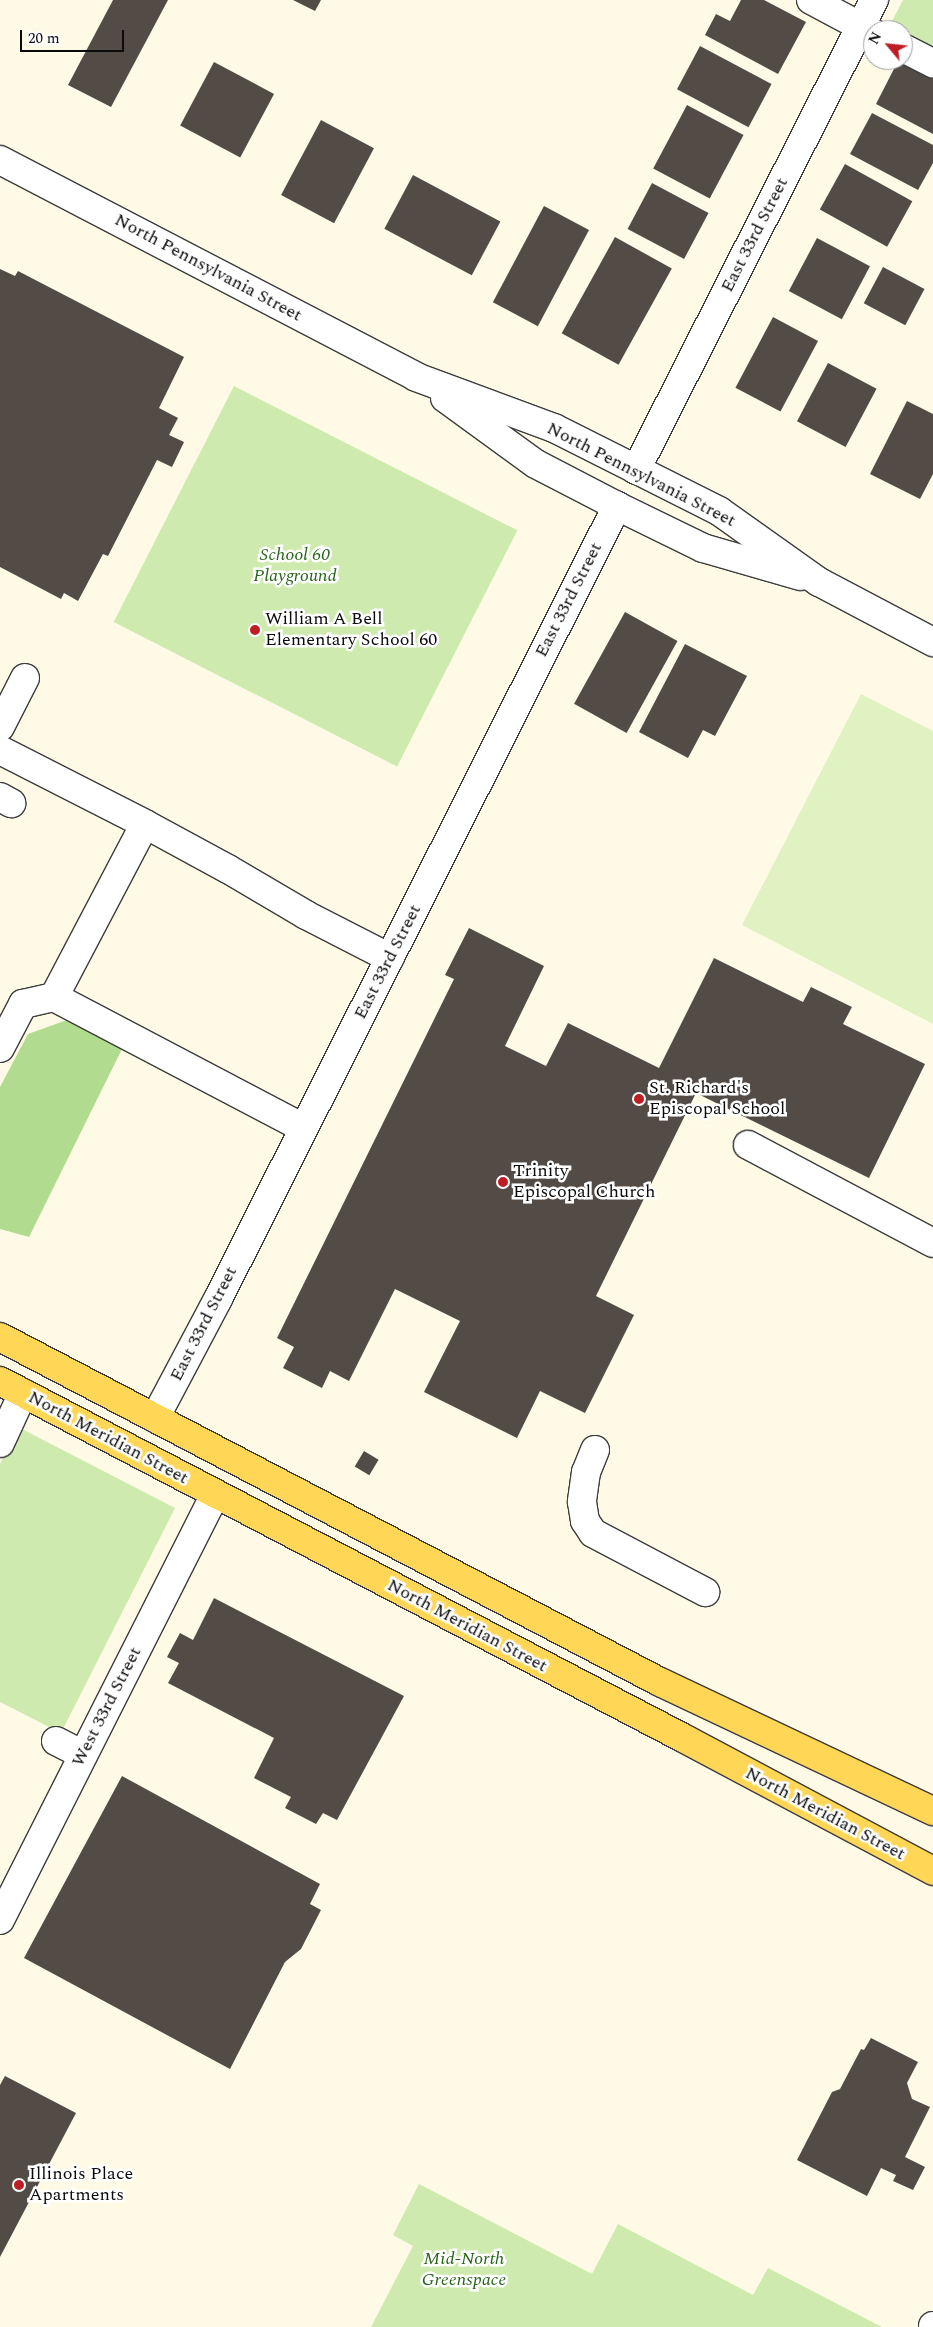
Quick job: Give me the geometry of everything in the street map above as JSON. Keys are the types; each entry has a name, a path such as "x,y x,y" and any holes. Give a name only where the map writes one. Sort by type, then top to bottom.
{"main road":[{"path":"0,1337 668,1686 933,1811"},
{"name":"North Meridian Street","path":"12,1387 933,1871"}],"street":[{"path":"811,0 863,27"},
{"name":"East 33rd Street","path":"869,20 874,0"},
{"name":"East 33rd Street","path":"636,470 863,37"},
{"path":"913,53 933,63"},
{"name":"North Pennsylvania Street","path":"0,160 416,377 554,428 719,511 820,582 933,642"},
{"name":"North Pennsylvania Street","path":"416,377 536,464 617,506 703,548 820,582"},
{"name":"East 33rd Street","path":"155,1418 304,1128 617,506"},
{"path":"0,727 26,678"},
{"path":"0,750 145,824 228,869 306,915 390,958"},
{"path":"54,997 145,824"},
{"path":"0,1048 23,1004 54,997 304,1128"},
{"path":"748,1145 933,1243"},
{"path":"0,1443 12,1387"},
{"path":"595,1450 586,1472 582,1502 585,1521 593,1533 705,1592"},
{"name":"West 33rd Street","path":"0,1920 215,1494"},
{"path":"56,1741 83,1755"}],"green space":[{"path":"903,0 933,0 933,52 913,42 913,20 893,20"},
{"name":"School 60 Playground","path":"234,386 517,530 397,766 114,622"},
{"path":"861,694 933,731 933,1024 742,925"},
{"path":"67,1020 122,1049 29,1237 0,1229 0,1087 28,1034"},
{"path":"20,1428 175,1508 61,1733 0,1702 0,1464 16,1432"},
{"name":"Mid-North Greenspace","path":"419,2184 592,2274 618,2224 753,2295 768,2268 882,2327 371,2327 413,2246 393,2235"}],"building":[{"path":"113,0 168,0 111,107 68,85"},
{"path":"293,0 321,0 315,11"},
{"path":"741,0 764,0 806,22 778,74 705,35 716,14 730,21"},
{"path":"700,46 772,84 749,127 677,89"},
{"path":"214,62 274,94 240,157 180,126"},
{"path":"913,69 933,79 933,134 876,104 893,70"},
{"path":"687,105 744,135 710,199 653,169"},
{"path":"872,113 933,145 933,163 918,190 850,154"},
{"path":"321,120 374,148 334,223 281,195"},
{"path":"845,164 912,201 887,247 820,209"},
{"path":"413,175 500,221 472,275 384,229"},
{"path":"652,183 709,213 684,259 628,229"},
{"path":"544,206 589,230 538,326 493,302"},
{"path":"615,237 672,269 619,365 562,333"},
{"path":"817,238 870,266 842,319 789,291"},
{"path":"883,267 924,289 905,325 864,303"},
{"path":"0,269 15,276 18,271 184,357 159,408 178,418 169,435 184,442 172,467 157,460 108,556 103,554 78,601 64,593 61,599 0,567"},
{"path":"773,317 818,341 780,412 735,388"},
{"path":"828,363 877,389 846,447 797,421"},
{"path":"907,401 933,414 933,474 920,499 870,474"},
{"path":"625,612 677,641 627,733 574,704"},
{"path":"685,644 747,676 715,736 703,730 688,758 639,732"},
{"name":"Trinity Episcopal Church","path":"469,928 544,966 505,1046 546,1066 568,1023 659,1068 714,958 803,1002 811,987 852,1007 843,1024 925,1064 869,1178 696,1093 596,1296 634,1315 585,1413 540,1391 517,1438 424,1392 460,1321 395,1289 349,1381 330,1371 322,1388 283,1368 294,1347 277,1338 454,979 445,975"},
{"path":"364,1451 379,1460 369,1475 355,1466"},
{"path":"214,1598 404,1696 337,1820 323,1813 316,1824 285,1808 291,1797 254,1778 274,1738 168,1683 179,1663 167,1657 180,1633 193,1640"},
{"path":"122,1776 320,1884 310,1904 321,1910 301,1949 285,1962 230,2069 24,1958"},
{"path":"871,2038 918,2062 907,2083 912,2099 930,2107 905,2157 925,2167 913,2190 893,2181 896,2175 881,2168 867,2196 797,2160 832,2092 840,2089 861,2049 864,2050"},
{"name":"Illinois Place Apartments","path":"5,2076 76,2113 0,2257 0,2085"}],"place":[{"name":"William A Bell Elementary School 60","path":"255,630"},
{"name":"St. Richard's Episcopal School","path":"639,1099"},
{"name":"Trinity Episcopal Church","path":"503,1182"},
{"name":"Illinois Place Apartments","path":"19,2185"}]}
